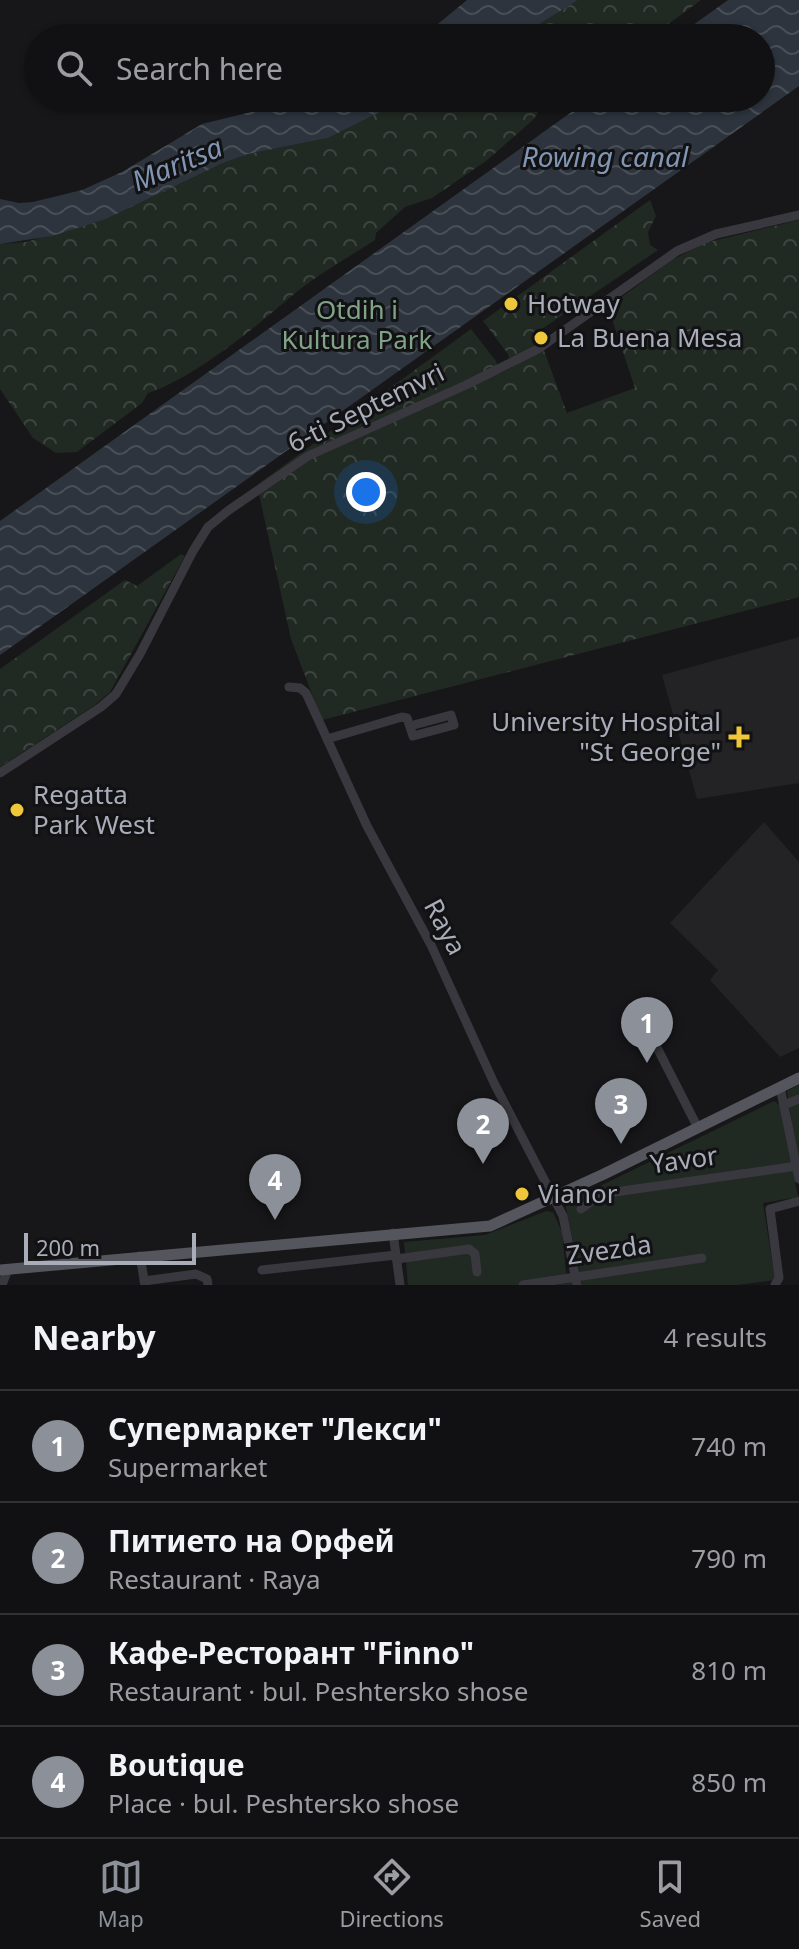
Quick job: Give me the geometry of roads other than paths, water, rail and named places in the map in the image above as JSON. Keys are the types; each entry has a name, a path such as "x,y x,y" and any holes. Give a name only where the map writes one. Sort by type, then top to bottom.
{"main road":[{"path":"4,1270 490,1226 799,1078"}],"street":[{"name":"6-ti Septemvri","path":"0,773 116,694 193,551 208,527 229,510 308,456 538,349 677,251 716,234 799,215"},
{"name":"Raya","path":"289,687 300,688 306,693 367,826 431,945 497,1088 553,1198"},
{"path":"327,739 402,717 407,718 410,726"},
{"path":"646,1026 698,1128"},
{"path":"780,1087 798,1174"},
{"path":"784,1105 799,1099"},
{"name":"Yavor","path":"581,1209 601,1194 798,1174"},
{"path":"553,1198 567,1227 576,1281"},
{"path":"775,1285 779,1278 770,1209 775,1205 799,1201"},
{"path":"393,1233 400,1285"},
{"path":"262,1270 469,1249 475,1254 477,1272"},
{"path":"140,1256 144,1283 196,1274 207,1279 208,1285"},
{"name":"Zvezda","path":"523,1285 576,1281 702,1258"},
{"path":"2,1285 4,1270"}],"water":[{"path":"467,0 578,0 539,24 438,24"},
{"name":"Rowing canal","path":"728,0 799,0 799,86 775,103 775,24 695,24"},
{"name":"Maritsa","path":"251,112 380,112 328,138 248,154 223,163 106,219 52,236 0,244 0,199 33,202 82,190 122,172 202,124"},
{"name":"Rowing canal","path":"571,112 762,112 0,655 0,521"}],"place":[{"name":"Hotway","path":"511,304"},
{"name":"La Buena Mesa","path":"541,338"},
{"name":"University Hospital \"St George\"","path":"739,737"},
{"name":"Regatta Park West","path":"17,810"},
{"name":"Супермаркет \"Лекси\"","path":"647,1063"},
{"name":"Кафе-Ресторант \"Finno\"","path":"621,1144"},
{"name":"Питието на Орфей","path":"483,1164"},
{"name":"Vianor","path":"522,1194"},
{"name":"Boutique","path":"275,1220"}],"park label":[{"name":"Otdih i Kultura Park","path":"357,325"}]}
